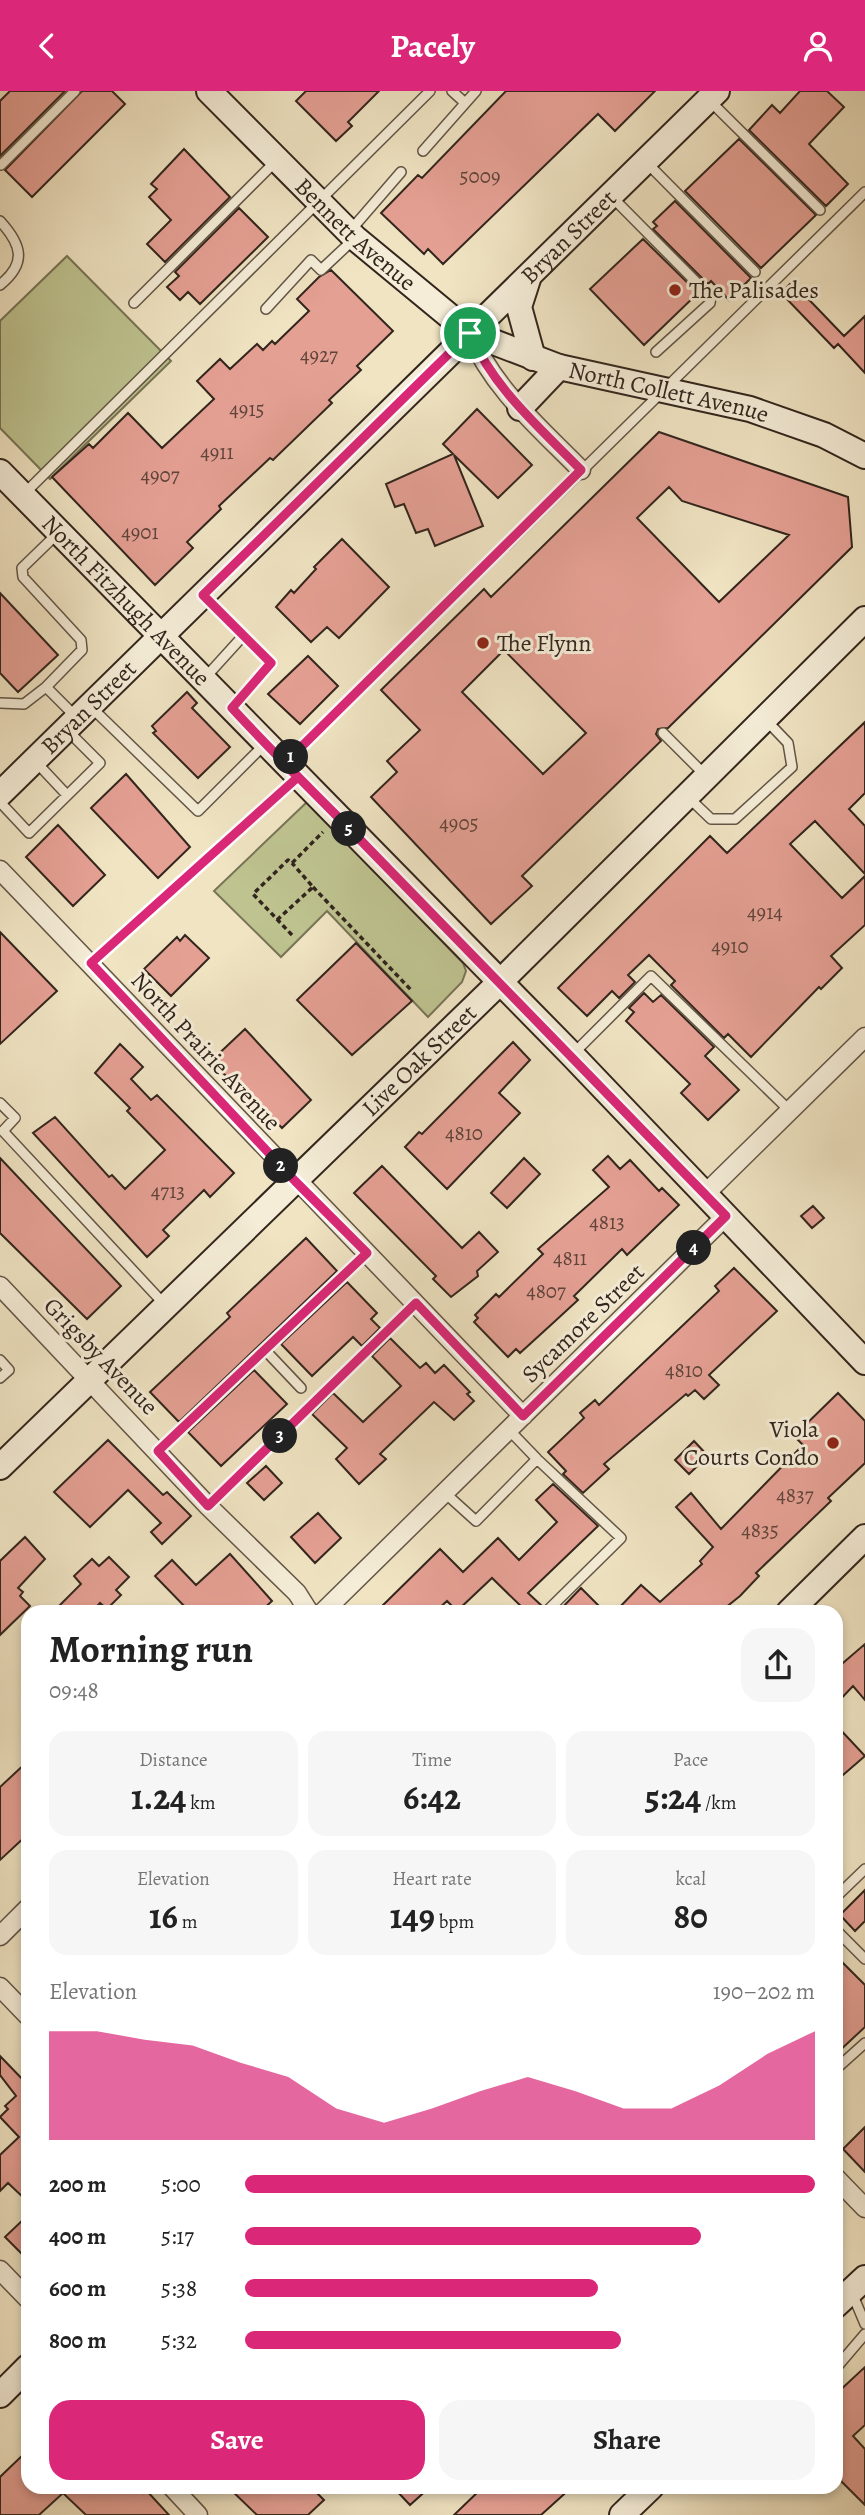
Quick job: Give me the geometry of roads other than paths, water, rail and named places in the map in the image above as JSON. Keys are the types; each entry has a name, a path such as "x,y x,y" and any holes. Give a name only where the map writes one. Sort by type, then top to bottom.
{"street":[{"name":"Bennett Avenue","path":"209,91 352,235 470,333 480,357 520,408 581,470"},
{"name":"Bryan Street","path":"0,794 713,95"},
{"path":"530,274 519,307 533,358"},
{"name":"North Collett Avenue","path":"470,333 559,366 665,389 786,421 865,456"},
{"path":"520,408 559,366"},
{"name":"North Fitzhugh Avenue","path":"0,472 572,1055 865,1361"},
{"name":"Live Oak Street","path":"0,1468 500,982 865,619"},
{"name":"North Prairie Avenue","path":"0,870 523,1416"},
{"path":"705,1194 792,1112 865,1037"},
{"name":"Sycamore Street","path":"330,1605 726,1216"},
{"name":"Grigsby Avenue","path":"0,1286 208,1506 297,1593 305,1605"},
{"path":"796,1605 865,1537"},
{"path":"0,1936 21,1914"},
{"path":"0,1987 21,2009"},
{"path":"843,2185 865,2208"},
{"path":"0,2270 21,2292"},
{"path":"0,2395 21,2374"},
{"path":"178,2494 198,2515"},
{"path":"622,2515 641,2494"}],"lane":[{"path":"1,165 75,91"},
{"path":"23,495 430,91"},
{"path":"452,91 464,102"},
{"path":"423,152 476,91"},
{"path":"713,95 820,210"},
{"path":"134,303 277,161"},
{"path":"645,162 755,272"},
{"path":"266,309 312,260 321,270 401,172"},
{"path":"91,963 291,770 581,470 865,192"},
{"path":"610,196 711,297 710,303 656,352"},
{"path":"0,222 11,233 19,253 17,268 0,285"},
{"path":"0,703 24,704 46,687 82,650 81,640 23,577 22,568 59,533"},
{"path":"203,595 271,663 232,708"},
{"path":"203,679 243,636"},
{"path":"46,687 78,717 198,811 265,744"},
{"path":"0,802 29,833 66,794 100,764 78,717"},
{"path":"687,795 711,819 735,819 792,767 788,743 764,718"},
{"path":"663,733 706,776"},
{"path":"34,760 66,794"},
{"path":"572,1055 651,976 792,1112"},
{"path":"0,1103 15,1118 1,1132 166,1306"},
{"path":"158,1451 367,1253"},
{"path":"208,1506 416,1303"},
{"path":"265,1350 301,1388"},
{"path":"0,1360 9,1370 0,1378"},
{"path":"509,1430 621,1538 553,1605"},
{"path":"445,1493 475,1521 537,1459"},
{"path":"843,1890 865,1869"},
{"path":"843,1937 865,1959"},
{"path":"843,2063 865,2043"},
{"path":"851,2292 865,2323"},
{"path":"843,2360 865,2334"}],"place":[{"name":"The Palisades","path":"675,290"},
{"name":"The Flynn","path":"483,643"},
{"name":"Viola Courts Condo","path":"833,1443"}]}
